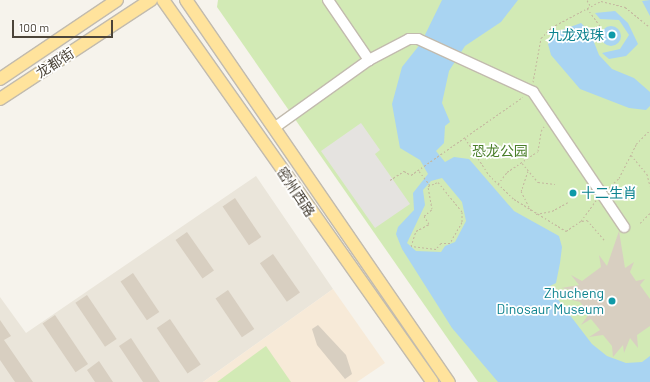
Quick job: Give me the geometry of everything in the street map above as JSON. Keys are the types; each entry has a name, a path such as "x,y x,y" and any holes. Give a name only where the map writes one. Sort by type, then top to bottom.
{"main road":[{"name":"龙都街","path":"0,79 117,0"},
{"name":"龙都街","path":"0,99 151,0"},
{"name":"密州西路","path":"163,0 432,382"},
{"name":"密州西路","path":"186,0 450,382"}],"street":[{"path":"328,0 369,60"},
{"path":"274,128 369,60 408,39 418,39 465,62 531,91 551,118 624,228"}],"path":[{"path":"588,0 591,6"},
{"path":"390,180 404,171 411,175 419,170 531,91 542,38 552,27 591,6 611,1 625,7 650,27"},
{"path":"587,8 600,26"},
{"path":"498,184 538,151 541,131 551,118"},
{"path":"464,138 498,184 532,212 566,231 581,221 602,194 619,178 631,154 650,130"},
{"path":"631,154 647,174 650,186"},
{"path":"522,163 538,182 554,184"},
{"path":"419,170 430,184 443,185 464,218 450,243 440,243 436,249 410,243 416,230 429,224 424,216 432,209 427,189 430,184"},
{"path":"528,171 521,191 532,212"},
{"path":"536,214 552,211 568,202"},
{"path":"640,223 650,213"},
{"path":"581,221 588,220 605,241"}],"shaded area":[{"path":"361,123 380,150 375,154 410,204 375,228 321,151"},
{"path":"256,176 333,289 203,382 0,382 0,297 26,333"},
{"path":"333,289 385,363 357,382 203,382"}],"green space":[{"name":"恐龙公园","path":"218,0 650,0 650,382 478,382 217,7"},
{"path":"266,346 291,382 217,382"}],"water":[{"path":"442,0 518,0 501,22 465,46 449,71 442,103 450,122 445,126 444,143 436,151 445,162 454,157 469,159 514,211 559,236 562,247 560,263 556,283 550,286 556,297 592,344 607,356 626,363 642,362 650,356 650,382 498,382 452,328 402,249 396,234 398,227 414,210 413,193 428,174 420,160 400,148 392,104 402,67 421,43","holes":["442,178 462,202 466,221 455,242 445,246 441,252 416,251 407,243 425,205 423,190 431,181"]},
{"path":"650,0 650,16 642,1"},
{"path":"615,11 628,23 638,44 626,56 609,59 602,53 620,49 629,35 619,20 600,19 595,13"},
{"path":"581,23 590,32 599,55 612,69 634,78 650,92 650,106 646,110 629,108 580,89 551,55 548,44 554,33"},
{"path":"611,26 618,29 621,36 618,43 611,46 604,43 601,36 604,29"}],"building":[{"path":"235,198 261,237 249,245 223,206"},
{"name":"Zhucheng Dinosaur Museum","path":"619,231 625,268 634,262 630,272 636,281 645,279 640,285 650,299 650,326 637,335 638,348 630,338 624,353 623,345 613,357 612,346 603,335 589,337 600,330 591,319 581,325 589,314 580,302 568,299 587,298 588,293 561,288 579,285 571,275 582,281 601,267 599,255 607,266"},
{"path":"187,232 214,271 202,279 176,240"},
{"path":"273,254 300,293 287,302 260,263"},
{"path":"133,273 159,312 147,320 121,281"},
{"path":"228,290 254,329 242,337 216,298"},
{"path":"87,295 117,339 105,347 75,303"},
{"path":"55,315 88,364 76,372 43,323"},
{"path":"170,319 201,365 187,374 157,328"},
{"path":"0,320 11,336 4,340 33,382 15,382 0,360"},
{"path":"318,325 346,355 352,374 345,379 317,345 312,329"},
{"path":"131,338 160,382 143,382 119,346"},
{"path":"99,361 113,382 95,382 87,370"}],"place":[{"name":"九龙戏珠","path":"612,35"},
{"name":"十二生肖","path":"573,193"},
{"name":"Zhucheng Dinosaur Museum","path":"612,301"}]}
